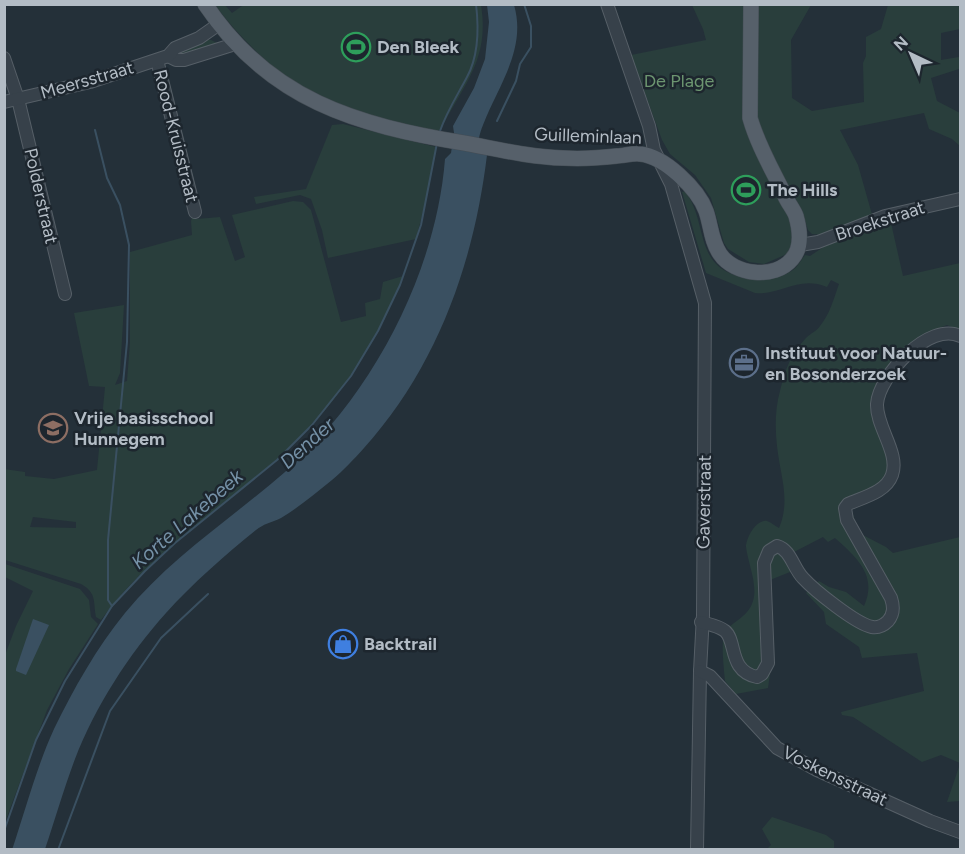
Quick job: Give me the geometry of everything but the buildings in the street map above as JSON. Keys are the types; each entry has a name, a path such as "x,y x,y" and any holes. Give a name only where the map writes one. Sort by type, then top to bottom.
{"main road":[{"name":"Guilleminlaan","path":"205,4 235,44 270,75 295,93 334,112 429,137 539,156 565,158 640,154 661,162 690,185 706,210 712,237 720,255 736,268 758,273 776,270 792,260 800,245"},
{"path":"752,4 750,118 754,134 796,216 800,245"}],"street":[{"name":"Gaverstraat","path":"607,4 649,126 654,150 671,184 705,303 698,849"},
{"name":"Meersstraat","path":"4,102 90,82 163,58 175,48 199,38 219,24"},
{"name":"Meersstraat","path":"163,58 184,60 235,44"},
{"name":"Polderstraat","path":"4,58 18,99 65,294"},
{"name":"Rood-Kruisstraat","path":"163,58 195,212"},
{"name":"Broekstraat","path":"800,245 818,242 885,216 960,199"},
{"path":"701,622 724,630 735,659 746,673 757,677 762,674 768,663 764,563 769,551 777,546 787,552 800,575 811,586 855,618 869,627 883,625 888,621 894,608 891,598 847,520 845,508 848,504 888,485 892,476 894,460 878,411 880,392 886,381 905,357 927,340 946,332 960,336"},
{"name":"Voskensstraat","path":"700,671 710,676 777,748 817,770 919,817 960,832"}],"green space":[{"name":"Den Bleek","path":"245,4 481,5 482,41 473,71 440,131 389,121 340,107 295,83 258,53 215,5 225,5 232,13"},
{"name":"De Plage","path":"692,5 811,5 791,40 792,98 812,111 864,102 863,63 866,56 866,37 881,29 888,5 960,5 960,29 941,33 941,60 959,57 959,69 931,78 937,101 960,113 960,146 952,139 929,129 924,113 840,130 858,165 873,218 823,235 812,234 808,230 802,210 769,154 747,134 788,213 793,242 787,254 764,264 749,262 728,249 724,243 711,198 695,175 670,154 662,140 631,55 706,40"},
{"path":"203,40 217,43 180,56 179,52"},
{"path":"343,124 436,147 429,188 416,239 328,258 322,230 311,199 300,195 256,204 254,197 306,189 332,125"},
{"path":"685,191 694,208 712,259 728,273 739,277 762,279 784,275 795,268 805,255 810,256 825,246 891,223 903,276 960,263 960,331 947,325 925,336 906,354 875,395 892,463 881,485 848,499 859,533 893,553 960,537 960,763 941,755 922,762 853,717 842,715 841,712 924,691 917,653 862,658 859,647 826,624 824,612 806,593 819,581 846,592 864,606 868,595 867,576 857,560 835,538 828,542 823,537 794,552 808,577 790,572 770,580 771,554 762,551 759,559 771,667 768,688 736,694 725,681 724,635 729,627 747,612 754,595 754,581 746,547 748,539 752,530 759,523 767,521 779,528 782,518 784,487 776,425 777,405 786,369 796,350 819,328 831,306 839,284 831,280 827,287 807,283 773,292 755,293 706,273 682,192"},
{"path":"293,201 303,202 311,210 341,322 366,316 365,303 380,299 383,282 403,276 381,327 366,352 351,376 315,422 275,461 161,555 140,575 101,620 96,617 92,594 86,587 5,560 4,469 25,472 25,476 54,479 97,470 105,387 89,386 74,313 124,305 120,373 115,385 127,381 130,342 130,252 192,235 193,215 197,219 220,217 235,261 245,257 232,215","holes":["33,517 76,522 76,528 30,527"]},
{"path":"5,564 80,589 89,600 91,617 98,624 69,669 47,710 5,822 5,655 33,591 5,577"},
{"path":"960,764 960,801 947,802"},
{"path":"772,817 826,835 834,841 834,849 767,849 771,845 762,829"}],"water":[{"path":"487,5 514,5 517,37 509,67 480,135 476,153 487,155 473,235 462,274 432,348 390,417 340,473 294,510 259,528 245,539 187,591 152,629 114,682 92,720 75,759 45,849 12,850 54,729 86,669 115,626 143,593 181,556 265,489 316,442 345,408 371,370 394,330 413,289 428,246 439,202 445,159 451,153 453,126 474,88 485,59 489,22"},
{"path":"33,619 49,625 26,675 16,669"}],"waterway":[{"name":"Korte Lakebeek","path":"440,131 474,60 478,32 476,4"},
{"path":"497,121 516,81 520,64 531,47 531,26 524,4"},
{"path":"95,130 107,178 120,205 129,245 127,342 108,540 108,600 112,606"},
{"name":"Korte Lakebeek","path":"4,831 36,740 65,681 112,606 175,543 277,460 312,425 351,376 378,331 400,285 421,225 437,143"},
{"path":"58,850 110,711 161,638 208,594"}],"place":[{"name":"Den Bleek","path":"356,47"},
{"name":"The Hills","path":"746,190"},
{"name":"Instituut voor Natuur- en Bosonderzoek","path":"744,363"},
{"name":"Vrije basisschool Hunnegem","path":"53,428"},
{"name":"Backtrail","path":"343,644"}],"water label":[{"name":"Dender","path":"307,443"}]}
